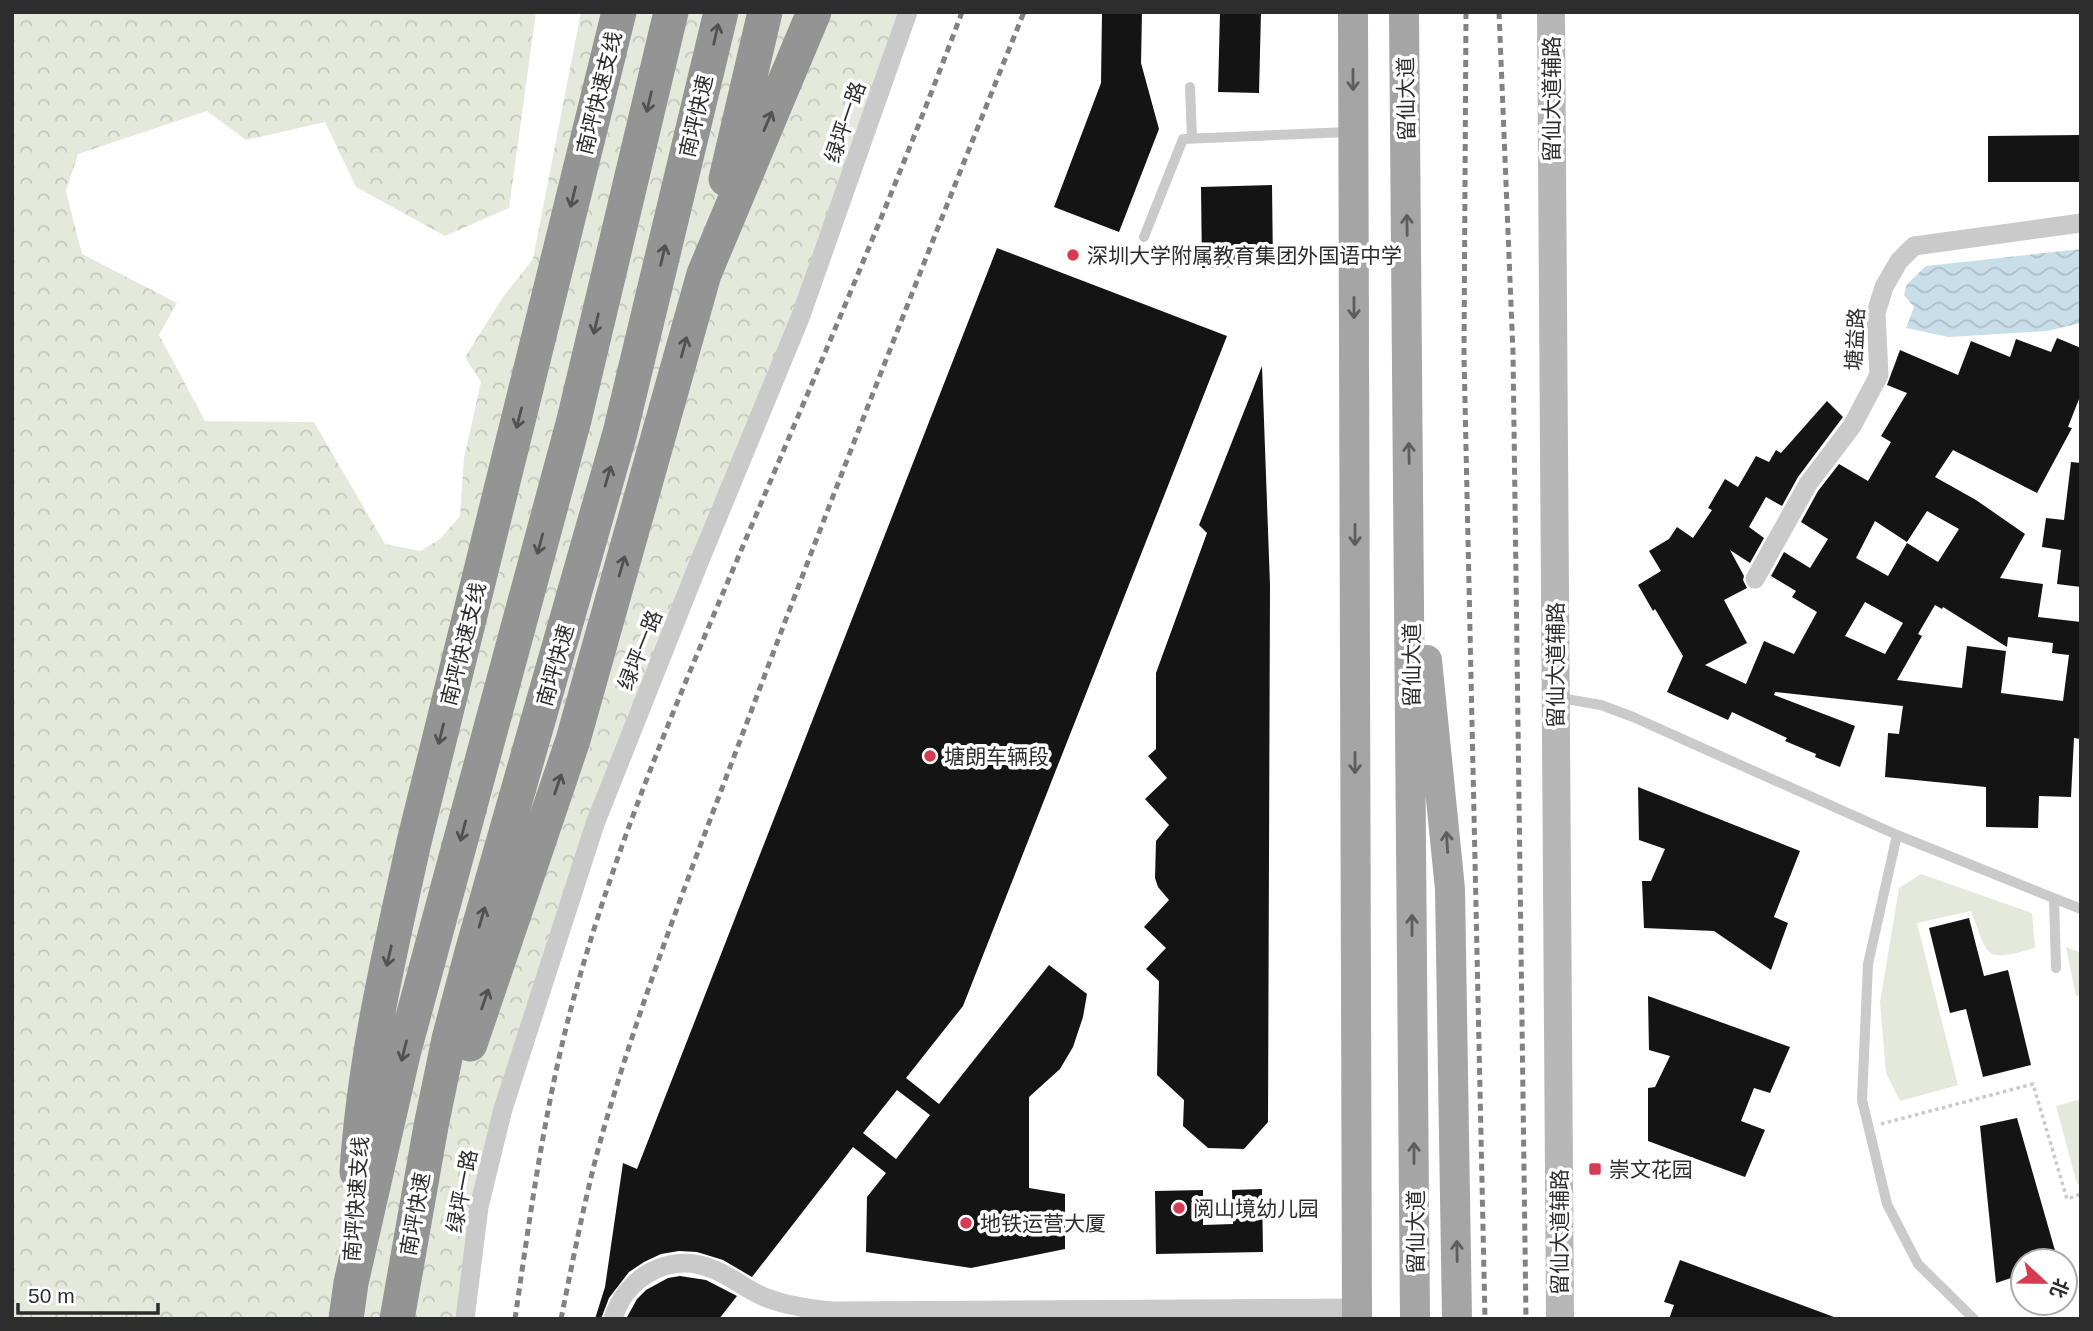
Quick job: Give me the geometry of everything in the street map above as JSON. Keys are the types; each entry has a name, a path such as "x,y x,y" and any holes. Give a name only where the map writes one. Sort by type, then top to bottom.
{"highway":[{"name":"南坪快速支线","path":"351,1283 359,1150 368,1071 386,968 414,842 619,12"},
{"path":"346,1319 351,1283 403,1054 573,420 671,12"},
{"name":"南坪快速","path":"397,1319 430,1126 449,1039 621,433 721,12"},
{"path":"413,1228 442,1126 573,740 704,274 765,12"},
{"path":"704,274 814,12"}],"main road":[{"path":"1353,12 1357,1314"},
{"name":"留仙大道","path":"1405,12 1415,1319"},
{"name":"留仙大道辅路","path":"1551,12 1577,1319"},
{"name":"留仙大道辅路","path":"1560,1319 1568,12"},
{"path":"1409,489 1446,825 1450,889 1457,1319"}],"street":[{"name":"绿坪一路","path":"465,1319 479,1207 503,1109 595,824 800,318 908,12"},
{"name":"塘益路","path":"1755,579 1808,484 1852,426 1879,374 1875,313 1884,287 1899,261 1914,246 2081,223"},
{"path":"613,1319 617,1305 632,1285 650,1272 667,1265 687,1263 709,1267 764,1297 807,1309 892,1312 1357,1314"}],"lane":[{"path":"1190,87 1192,138"},
{"path":"1144,237 1183,139 1353,132"},
{"path":"1564,699 1601,705 1633,717 1897,835 2081,909"},
{"path":"1897,835 1868,964 1862,1100 1887,1204 1918,1264 1974,1319"},
{"path":"2054,899 2056,968"}],"path":[{"path":"1869,1127 2033,1084 2067,1199 2081,1194"}],"green space":[{"path":"12,12 536,12 509,208 445,236 356,187 325,122 246,140 207,111 78,154 66,191 82,254 177,303 159,335 205,421 314,422 385,544 420,551 440,539 460,516 464,458 481,382 465,357 503,297 533,259 581,12 899,12 792,315 500,1108 457,1319 12,1319"},
{"path":"1921,874 2032,913 2035,948 2005,955 1990,952 1985,947 1971,911 1917,923 1958,1085 1900,1101 1886,1073 1880,1002 1899,888"},
{"path":"2066,947 2081,953 2081,995 2076,996"},
{"path":"2081,1099 2081,1183 2077,1184 2056,1106"}],"water":[{"path":"2081,249 2081,323 2047,331 1949,337 1906,328 1914,307 1904,295 1907,284 1926,266"}],"building":[{"path":"1102,12 1142,12 1141,63 1159,129 1119,232 1054,207 1101,83"},
{"path":"1220,12 1261,12 1259,93 1218,92"},
{"path":"2081,135 2081,182 1988,182 1988,136"},
{"path":"1272,185 1273,266 1202,268 1201,187"},
{"name":"塘朗车辆段","path":"997,248 1227,336 963,1006 906,1078 939,1104 1049,965 1087,994 1073,1047 1060,1069 1029,1097 1029,1188 1065,1194 1065,1249 971,1268 866,1252 867,1197 886,1173 853,1147 752,1277 723,1260 697,1252 661,1254 629,1272 609,1298 601,1319 595,1319 605,1287 623,1163 637,1169","holes":["897,1090 930,1115 896,1159 863,1133"]},
{"path":"2057,338 2081,348 2081,394 2068,427 2072,428 2037,493 1953,450 1935,477 1976,500 2025,534 2000,578 2043,584 2038,617 2081,622 2081,739 2074,738 2071,797 2039,796 2038,828 1986,827 1986,787 1885,777 1888,733 1899,734 1903,706 1775,692 1774,695 1855,726 1840,767 1815,757 1816,754 1785,741 1787,738 1732,712 1728,720 1667,692 1683,656 1638,585 1661,571 1649,551 1669,539 1677,527 1693,538 1712,510 1708,508 1725,479 1738,487 1756,456 1769,462 1776,450 1781,453 1827,401 1843,417 1798,477 1782,506 1766,497 1749,527 1764,538 1750,563 1730,550 1744,576 1747,588 1724,600 1747,643 1705,665 1746,684 1764,641 1794,654 1817,612 1792,597 1796,591 1771,576 1784,552 1810,568 1828,539 1801,522 1818,491 1839,464 1868,481 1891,442 1881,436 1907,393 1887,385 1900,350 1958,375 1971,341 2010,357 2016,339 2051,352","holes":["1927,511 1959,529 1938,562 1907,543 1888,576 1856,558 1875,521 1907,542","1865,602 1903,623 1885,654 1845,636","1935,605 1942,609 1943,607 2007,647 2008,637 2053,643 2052,653 2069,655 2063,701 2001,693 2006,651 1967,646 1962,688 1897,680 1922,636 1918,634"]},
{"path":"1262,366 1270,585 1268,1122 1244,1149 1208,1148 1183,1126 1184,1100 1157,1075 1159,981 1146,969 1166,948 1144,927 1169,900 1158,887 1155,878 1156,841 1169,825 1145,799 1167,778 1148,756 1156,749 1156,673 1207,533 1199,525"},
{"path":"2071,462 2081,463 2081,587 2057,584 2061,550 2042,547 2046,518 2064,520"},
{"path":"1638,787 1800,851 1774,917 1788,923 1771,970 1714,931 1644,928 1642,881 1651,881 1665,849 1639,840"},
{"path":"1969,918 1984,976 2008,970 2031,1065 1983,1077 1966,1009 1950,1013 1929,928"},
{"path":"1648,996 1790,1047 1770,1093 1754,1088 1741,1121 1765,1130 1745,1177 1648,1141 1648,1088 1655,1087 1670,1056 1649,1050"},
{"path":"2017,1118 2054,1247 2009,1247 2009,1279 1996,1283 1980,1126"},
{"name":"阅山境幼儿园","path":"1262,1189 1263,1252 1156,1254 1155,1191 1203,1190 1203,1225 1233,1224 1232,1190"},
{"path":"1680,1260 1834,1319 1669,1319 1674,1305 1664,1302"},
{"path":"680,1276 706,1280 737,1296 719,1319 626,1319 637,1299 646,1290 668,1278"}],"railway":[{"path":"515,1319 540,1153 556,1071 576,990 610,880 671,719 881,219 962,12"},
{"path":"561,1319 598,1152 620,1074 656,966 821,528 1024,12"},
{"path":"1466,12 1464,355 1485,1319"},
{"path":"1499,12 1513,353 1526,1319"}],"place":[{"name":"深圳大学附属教育集团外国语中学","path":"1073,255"},
{"name":"塘朗车辆段","path":"930,756"},
{"name":"崇文花园","path":"1595,1169"},
{"name":"阅山境幼儿园","path":"1179,1208"},
{"name":"地铁运营大厦","path":"966,1223"}]}
